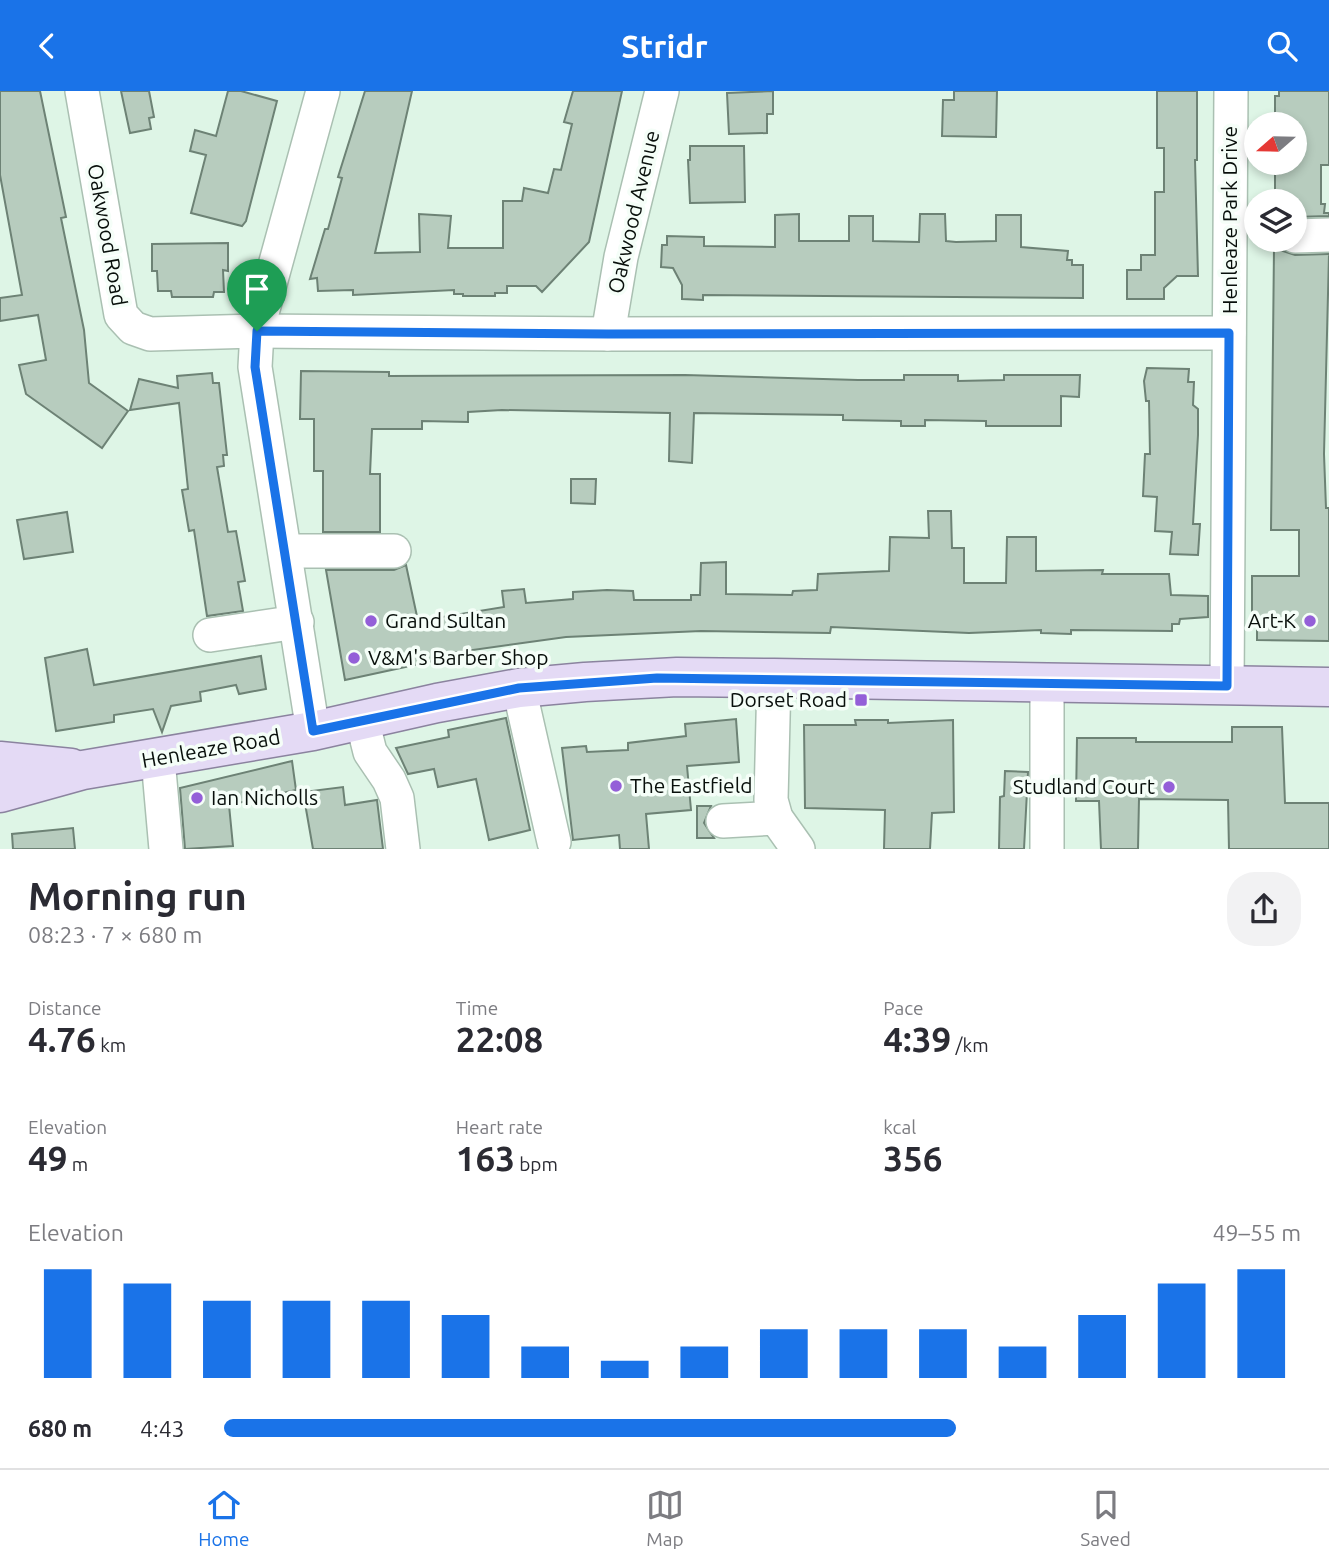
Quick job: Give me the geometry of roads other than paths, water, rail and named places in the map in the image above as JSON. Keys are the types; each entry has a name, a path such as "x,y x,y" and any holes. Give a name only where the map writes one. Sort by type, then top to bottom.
{"main road":[{"name":"Henleaze Road","path":"0,793 83,770 313,731 519,688 667,677 1329,687"},
{"name":"Henleaze Road","path":"0,761 83,770"}],"street":[{"name":"Oakwood Road","path":"82,91 121,315 133,328 150,334 257,331 608,334 1229,333"},
{"path":"313,731 255,367 257,331 323,91"},
{"name":"Oakwood Avenue","path":"608,334 621,257 662,91"},
{"name":"Henleaze Park Drive","path":"1227,686 1229,333 1243,237 1231,91"},
{"path":"1307,236 1329,235"},
{"path":"286,551 394,551"},
{"path":"209,635 297,622"},
{"path":"774,678 771,800 776,818 798,849"},
{"path":"1047,684 1047,849"},
{"path":"519,688 554,842"},
{"path":"362,720 370,752 389,780 397,798 403,849"},
{"path":"158,759 166,849"},
{"path":"723,821 776,818"}],"place":[{"name":"Grand Sultan","path":"371,621"},
{"name":"Art-K","path":"1310,621"},
{"name":"V&M's Barber Shop","path":"354,658"},
{"name":"Dorset Road","path":"861,700"},
{"name":"The Eastfield","path":"616,786"},
{"name":"Studland Court","path":"1169,787"},
{"name":"Ian Nicholls","path":"197,798"}]}
